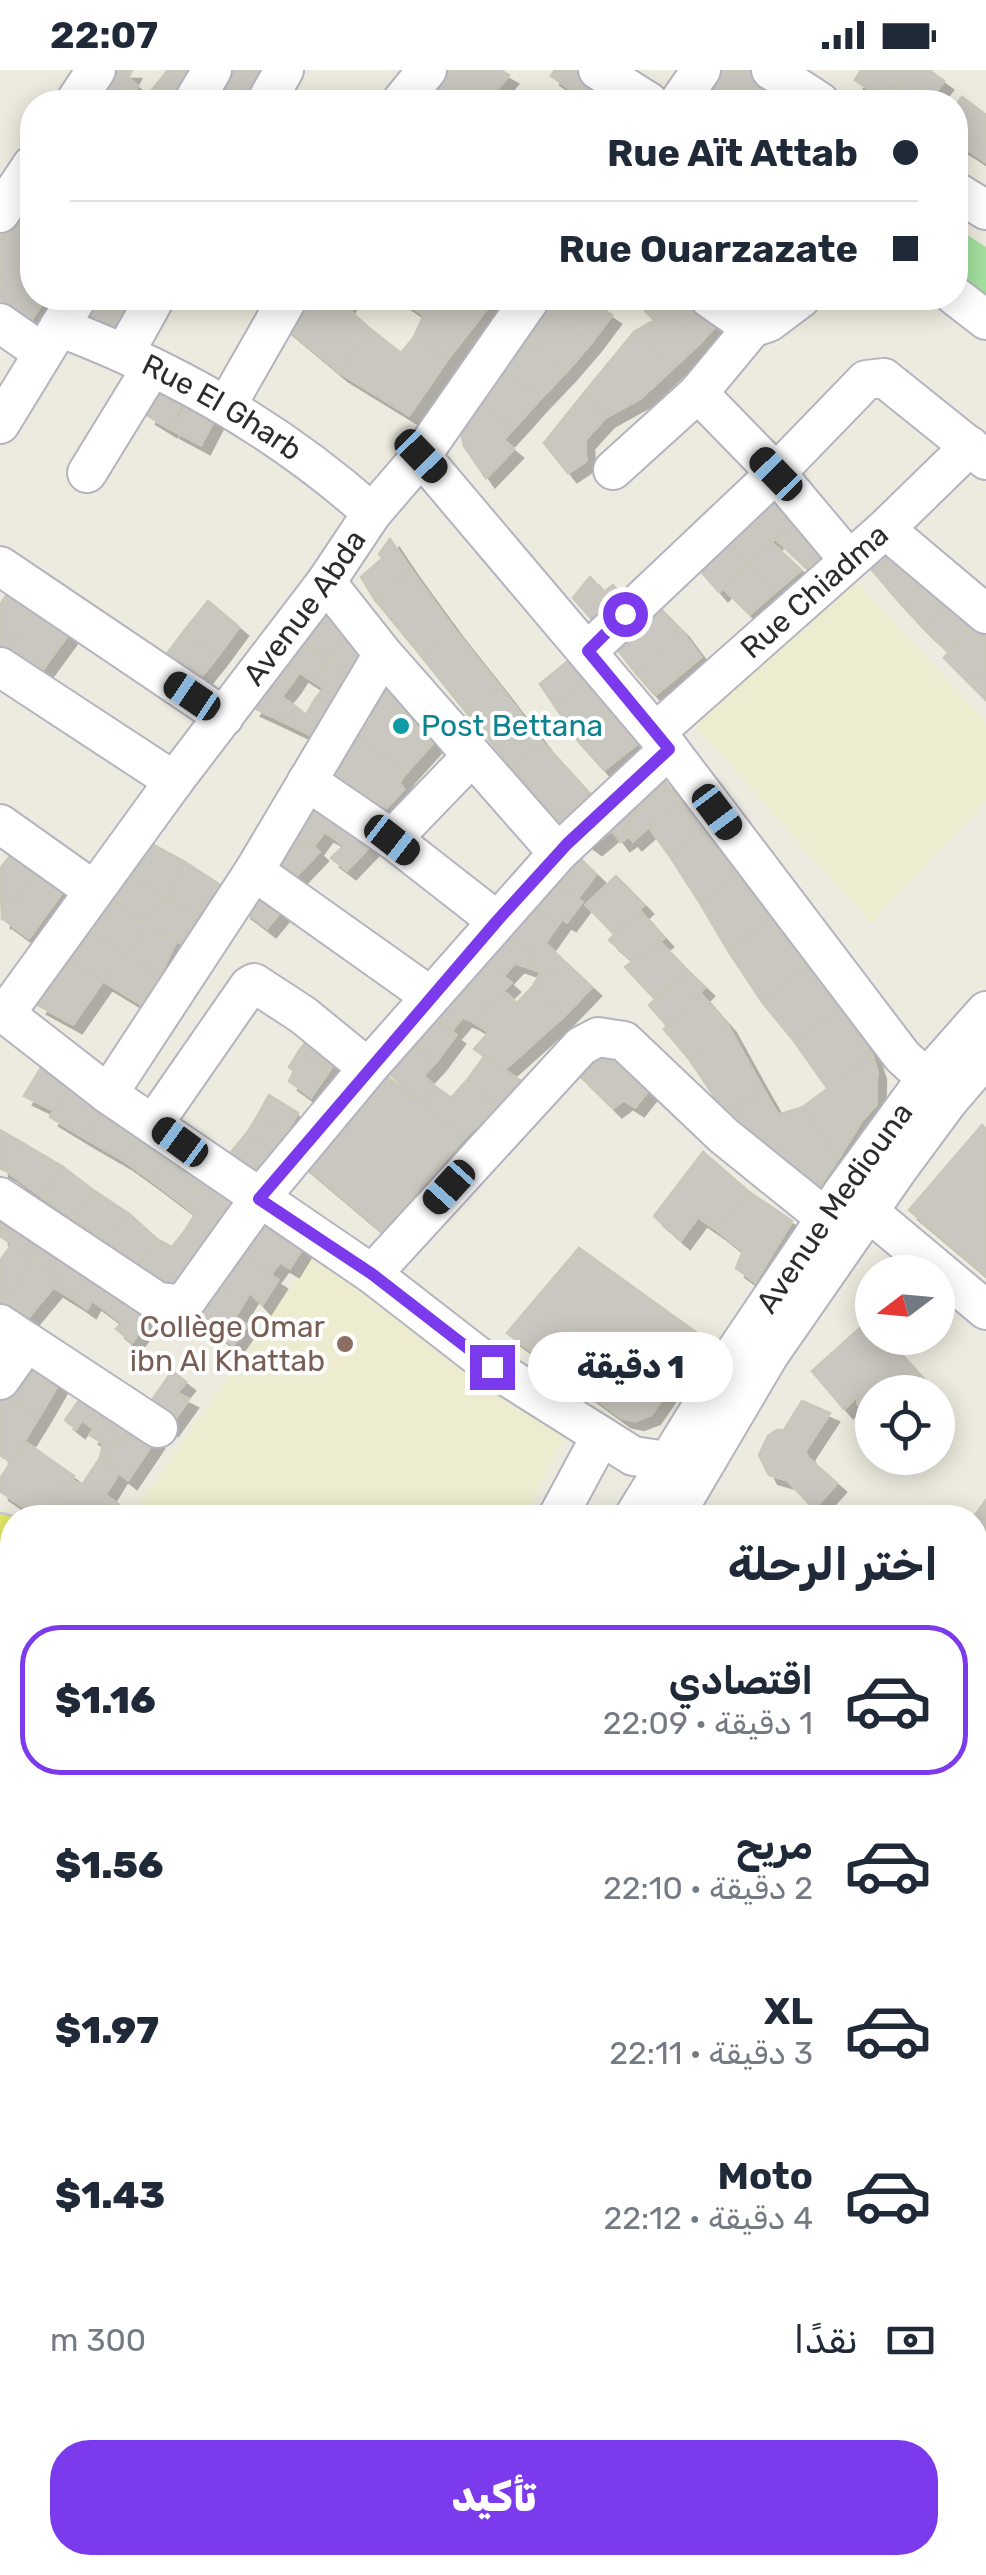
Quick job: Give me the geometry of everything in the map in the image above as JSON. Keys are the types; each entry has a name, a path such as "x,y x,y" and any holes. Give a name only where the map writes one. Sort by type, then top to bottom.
{"street":[{"path":"410,90 427,70"},
{"path":"598,70 630,90"},
{"path":"771,70 802,90"},
{"path":"0,213 20,184"},
{"path":"87,473 138,359 152,310"},
{"path":"228,406 281,310"},
{"name":"Avenue Abda","path":"2,1012 326,582 372,514 421,456 523,310"},
{"path":"726,310 752,328"},
{"path":"613,470 698,393 752,328 785,310"},
{"name":"Rue El Gharb","path":"0,323 60,326 138,359 228,406 322,468 372,514"},
{"path":"0,424 60,326"},
{"path":"588,651 776,474 872,377 884,378 978,453"},
{"path":"698,393 776,474 849,560"},
{"name":"Rue Chiadma","path":"0,1197 165,1304 186,1300 259,1199 368,1068 662,741 849,560 978,453"},
{"path":"421,456 662,741 868,1012 937,1090"},
{"path":"885,528 986,614"},
{"path":"0,566 224,717"},
{"path":"326,582 382,654 558,853"},
{"path":"108,1094 254,871 382,654"},
{"path":"0,667 174,780"},
{"path":"392,840 472,756"},
{"path":"307,780 497,921"},
{"path":"0,824 94,890"},
{"path":"254,871 430,996"},
{"path":"154,1123 254,983 303,1015 368,1068"},
{"name":"Avenue Mediouna","path":"594,1505 653,1484 770,1356 847,1207 937,1090 986,1011"},
{"path":"2,1012 108,1094 372,1274 653,1484"},
{"path":"372,1274 581,1046 598,1037 624,1042 724,1136 847,1207 986,1310"},
{"name":"Avenue Mediouna","path":"937,1090 986,1057"},
{"path":"0,1380 13,1333 158,1428"}],"shaded area":[{"path":"855,579 986,722 986,801 871,924 690,720"},
{"name":"Collège Omar ibn Al Khattab","path":"316,1250 565,1437 531,1505 138,1505"}],"green space":[{"path":"968,235 986,247 986,303 968,290"}],"building":[{"path":"110,70 132,70 128,78 138,86 135,90 101,90"},
{"path":"168,70 190,70 176,90 152,90"},
{"path":"232,70 270,70 259,90 219,90"},
{"path":"451,70 500,70 509,75 497,90 430,90"},
{"path":"555,70 582,70 613,90 572,90 551,76"},
{"path":"719,70 751,70 761,77 752,90 705,90"},
{"path":"861,70 907,70 894,90 870,90 855,80"},
{"path":"907,70 929,70 944,81 937,90 894,90"},
{"path":"761,77 777,90 752,90"},
{"path":"968,102 986,115 986,123 970,151"},
{"path":"986,123 986,162 970,151"},
{"path":"20,206 20,253 0,238"},
{"path":"0,238 20,253 20,310 38,310 26,327 0,299"},
{"path":"90,310 131,310 116,332 86,316"},
{"path":"293,310 349,310 369,328 339,372 284,326"},
{"path":"417,310 486,310 447,360 414,337 424,315"},
{"path":"604,310 612,315 591,343 543,311"},
{"path":"709,310 722,319 698,345 667,313 654,320 645,311"},
{"path":"543,311 591,343 566,372 526,341"},
{"path":"667,313 698,345 674,367 634,332"},
{"path":"369,328 401,353 414,337 447,360 409,415 339,372"},
{"path":"634,332 674,367 641,398 605,418 584,393"},
{"path":"526,341 566,372 541,398 501,368"},
{"path":"501,368 541,398 514,428 476,400"},
{"path":"164,385 186,397 168,428 147,415"},
{"path":"584,393 605,418 585,440 586,461 568,473 544,443"},
{"path":"190,399 217,414 201,445 171,429"},
{"path":"476,400 514,428 503,440 514,449 486,478 464,446 459,424"},
{"path":"771,485 799,517 771,542 744,513"},
{"path":"744,513 771,542 747,564 719,537"},
{"path":"804,516 832,546 808,569 775,538"},
{"path":"719,537 747,564 719,592 692,561"},
{"path":"886,538 930,573 902,605 866,563"},
{"path":"390,539 411,570 376,601 361,577 383,558 379,554"},
{"path":"771,542 801,570 775,592 747,564"},
{"path":"747,564 775,592 750,614 723,588"},
{"path":"411,570 454,629 422,657 376,601"},
{"path":"930,573 955,596 924,629 902,605"},
{"path":"590,577 604,592 613,585 627,602 598,626 573,598"},
{"path":"14,584 39,601 4,655 0,653 0,605"},
{"path":"647,595 680,629 635,672 606,635"},
{"path":"955,596 978,617 949,652 924,629"},
{"path":"39,601 75,625 37,677 4,655"},
{"path":"208,601 239,627 217,657 184,631"},
{"path":"323,611 349,633 330,659 300,642"},
{"path":"978,617 986,623 986,665 969,683 944,658"},
{"path":"454,629 500,687 466,712 422,657"},
{"path":"680,629 701,657 655,695 635,672"},
{"path":"184,631 217,657 191,689 160,663"},
{"path":"349,633 374,652 354,680 330,659"},
{"path":"300,642 330,659 313,681 299,672 292,683 274,675"},
{"path":"330,659 354,680 333,708 315,699 324,688 313,681"},
{"path":"568,661 587,679 554,705 540,684"},
{"path":"986,665 986,700 969,683"},
{"path":"274,675 292,683 281,697 295,706 284,722 252,707"},
{"name":"Post Bettana","path":"396,678 442,733 405,774 357,734 372,719 367,714"},
{"path":"587,679 612,713 579,742 554,705"},
{"path":"500,687 543,743 511,767 466,712"},
{"path":"315,699 333,708 313,736 284,722 295,706 306,715"},
{"path":"612,713 638,743 604,770 579,742"},
{"path":"357,734 405,774 399,783 404,789 380,815 337,775"},
{"path":"543,743 591,796 561,823 511,767"},
{"path":"647,771 660,784 623,829 629,836 621,842 612,830 593,846 582,838"},
{"path":"664,780 679,800 633,841 623,829"},
{"path":"308,796 346,823 333,837 324,832 314,846 287,823"},
{"path":"679,800 704,831 669,855 649,827"},
{"path":"346,823 372,844 347,870 331,858 344,846 333,837"},
{"path":"291,827 319,852 297,875 272,855"},
{"path":"704,831 737,874 700,903 669,855"},
{"path":"152,844 185,862 166,900 132,875"},
{"path":"567,846 596,874 578,898 547,875"},
{"path":"16,848 41,868 2,918 0,869"},
{"path":"185,862 220,885 201,916 166,900"},
{"path":"41,868 66,887 29,938 2,918"},
{"path":"737,874 770,918 729,952 700,903"},
{"path":"132,875 164,899 144,922 112,900"},
{"path":"547,875 582,902 567,922 562,919 557,926 527,902"},
{"path":"616,876 644,905 614,934 586,905"},
{"path":"259,883 287,904 267,928 242,909"},
{"path":"164,899 201,916 181,943 144,922"},
{"path":"112,900 148,925 126,955 90,930"},
{"path":"527,902 557,926 545,943 564,961 551,976 527,967 536,954 505,932"},
{"path":"639,910 664,938 633,961 609,940"},
{"path":"770,918 807,966 762,1002 729,952"},
{"path":"148,925 176,942 160,975 126,955"},
{"path":"90,930 126,955 103,981 66,962"},
{"path":"505,932 536,954 527,967 515,963 503,976 481,957"},
{"path":"660,942 689,972 654,998 625,967"},
{"path":"126,955 160,975 141,1004 103,981"},
{"path":"481,957 511,983 486,1007 459,983"},
{"path":"564,961 592,987 564,1016 533,986 541,972 551,976"},
{"path":"66,962 103,981 73,1024 38,1005"},
{"path":"807,966 840,1008 794,1041 762,1002"},
{"path":"689,972 705,987 668,1027 649,1005"},
{"path":"459,983 486,1007 472,1021 463,1017 451,1031 426,1013"},
{"path":"533,986 564,1016 504,1070 474,1049 489,1032 472,1021 503,991 517,1003"},
{"path":"700,993 727,1024 689,1059 664,1029"},
{"path":"840,1008 872,1055 828,1089 794,1041"},
{"path":"426,1013 456,1035 436,1062 405,1037"},
{"path":"727,1024 764,1091 725,1112 689,1059"},
{"path":"314,1031 343,1048 329,1071 299,1051"},
{"path":"405,1037 436,1062 423,1076 435,1086 422,1104 381,1065"},
{"path":"299,1051 329,1071 311,1097 289,1081 294,1071 289,1067"},
{"path":"607,1053 619,1053 651,1087 635,1107 624,1100 613,1108 580,1076"},
{"path":"872,1055 877,1071 876,1105 838,1159 803,1107"},
{"path":"484,1057 521,1081 496,1107 467,1080"},
{"path":"45,1061 76,1081 55,1111 24,1096"},
{"path":"372,1065 465,1137 383,1232 299,1161"},
{"path":"467,1080 496,1107 465,1137 422,1104 435,1086 451,1098"},
{"path":"76,1081 109,1105 85,1138 50,1117"},
{"path":"764,1091 778,1115 803,1107 838,1159 816,1191 725,1112"},
{"path":"269,1095 298,1113 287,1131 257,1117"},
{"path":"109,1105 143,1126 123,1160 85,1138"},
{"path":"257,1117 287,1131 276,1153 246,1134"},
{"path":"982,1125 986,1129 986,1275 909,1210"},
{"path":"143,1126 174,1150 151,1180 123,1160"},
{"path":"0,1130 26,1145 8,1172 0,1168"},
{"path":"246,1134 275,1153 251,1181 223,1162"},
{"path":"26,1145 63,1167 42,1197 8,1172"},
{"path":"174,1150 209,1174 184,1205 151,1180"},
{"path":"703,1152 748,1191 717,1230 698,1217 681,1240 654,1216"},
{"path":"63,1167 93,1190 74,1219 42,1197"},
{"path":"209,1174 239,1197 202,1245 184,1232 195,1215 184,1205"},
{"path":"93,1190 128,1213 107,1242 74,1219"},
{"path":"748,1191 792,1221 755,1282 736,1268 743,1251 717,1230"},
{"path":"128,1213 157,1239 138,1266 107,1242"},
{"path":"8,1215 39,1230 25,1253 0,1236 0,1225"},
{"path":"269,1216 306,1242 290,1268 280,1262 271,1274 239,1254"},
{"path":"39,1230 59,1246 46,1267 25,1253"},
{"path":"184,1232 202,1245 172,1288 138,1266 157,1239 172,1247"},
{"path":"12,1244 34,1259 0,1308 0,1261"},
{"path":"59,1246 91,1266 73,1299 55,1288 61,1278 46,1267"},
{"path":"579,1248 704,1338 651,1415 635,1421 622,1418 507,1333"},
{"path":"239,1254 278,1280 262,1305 250,1292 243,1304 219,1286"},
{"path":"34,1259 61,1278 22,1325 0,1308"},
{"path":"91,1266 122,1287 108,1312 92,1300 87,1309 73,1299"},
{"path":"219,1286 243,1304 235,1317 247,1325 233,1345 194,1316"},
{"path":"122,1287 156,1309 132,1342 116,1329 122,1323 108,1312"},
{"path":"855,1332 855,1355 901,1355 920,1375 855,1375 855,1398 844,1409 812,1371"},
{"path":"17,1360 61,1379 39,1417 0,1392"},
{"path":"172,1371 186,1382 177,1393 189,1399 169,1427 146,1409"},
{"path":"0,1392 39,1417 11,1462 0,1455"},
{"path":"85,1392 115,1415 98,1440 90,1435 94,1429 82,1420 76,1429 65,1420"},
{"path":"802,1401 830,1413 805,1451 837,1483 818,1505 810,1505 787,1480 769,1475 759,1455 768,1436 784,1430"},
{"path":"115,1415 132,1426 124,1441 116,1439 111,1445 114,1448 105,1462 100,1458 103,1444 98,1440"},
{"path":"132,1426 155,1440 128,1480 105,1462 114,1448 111,1445 116,1439 124,1441"},
{"path":"24,1441 74,1476 56,1505 21,1505 0,1491 0,1479"},
{"path":"100,1458 119,1472 105,1495 118,1504 56,1505 71,1480 82,1485"}],"place":[{"name":"Post Bettana","path":"401,726"},
{"name":"Collège Omar ibn Al Khattab","path":"345,1344"}],"route":[{"path":"492,1367 372,1274 259,1199 368,1068 567,844 669,749 588,651 625,614"}]}
